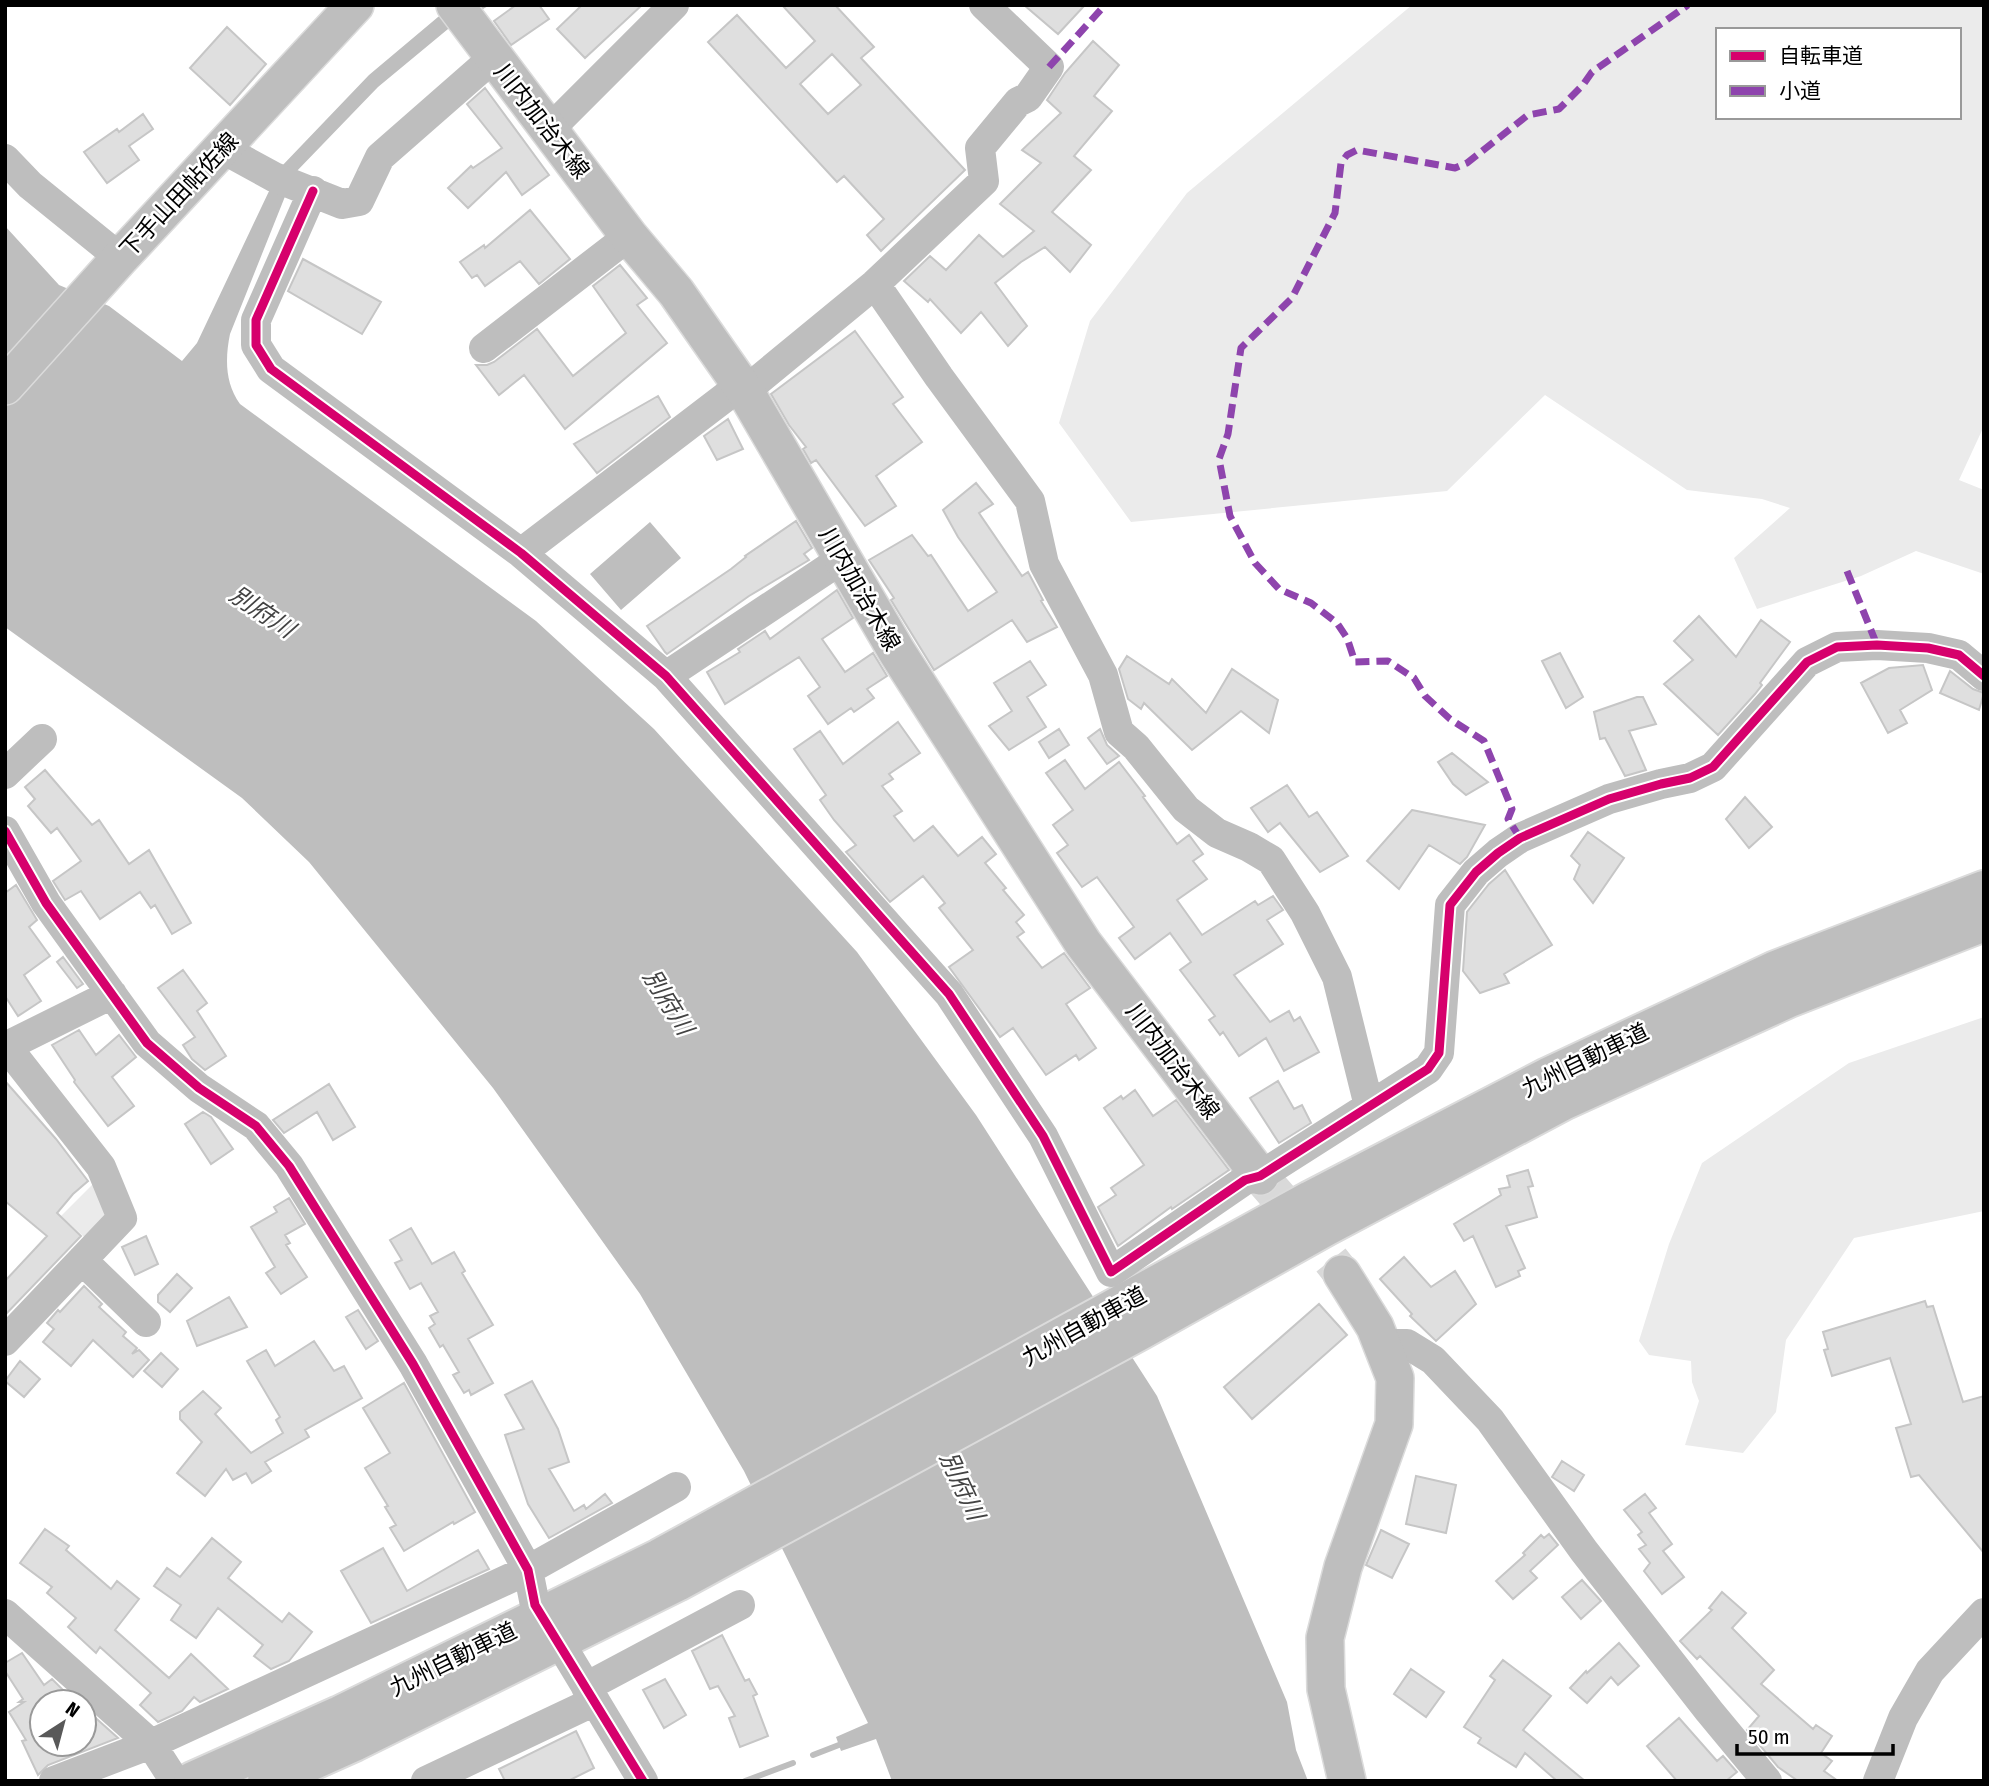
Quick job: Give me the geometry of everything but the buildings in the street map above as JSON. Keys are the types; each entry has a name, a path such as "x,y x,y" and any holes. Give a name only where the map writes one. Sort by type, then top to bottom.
{"highway":[{"name":"九州自動車道","path":"1133,1317 1311,1200 1548,1077 1776,970 1984,890"},
{"name":"九州自動車道","path":"267,1781 354,1742 1133,1317 1327,1226 1563,1101 1789,998 1984,922"},
{"name":"九州自動車道","path":"181,1776 340,1715 668,1570"}],"main road":[{"name":"下手山田帖佐線","path":"5,386 355,5"},
{"name":"川内加治木線","path":"455,5 629,236 676,292 743,388 897,652 1083,943 1261,1176"},
{"path":"1342,1275 1375,1327 1395,1378 1394,1424 1343,1567 1325,1638 1326,1689 1347,1781"}],"street":[{"path":"550,129 674,5"},
{"path":"521,553 743,388 876,284 985,181 980,148 1018,102 1028,97 1049,67 984,5"},
{"path":"223,149 294,185 342,204 359,201 380,158 494,58"},
{"path":"5,159 30,185 120,258"},
{"path":"294,185 256,320 256,345 271,369 521,553 666,676 949,994 1043,1136 1111,1272 1245,1180 1261,1176 1428,1069 1439,1053 1450,905 1476,872 1498,853 1520,838 1609,799 1661,783 1690,778 1713,767 1807,662 1837,647 1877,645 1928,648 1959,655 1984,676"},
{"path":"484,348 629,236"},
{"path":"876,284 939,377 1030,501 1044,564 1103,675 1119,732 1136,747 1186,809 1216,833 1271,860 1305,914 1337,977 1369,1106"},
{"path":"666,676 842,559"},
{"path":"5,774 42,739"},
{"path":"5,831 46,903 147,1043 199,1088 256,1126 289,1166 413,1364 528,1570 535,1605"},
{"path":"5,1341 122,1218 101,1167 6,1047 112,994"},
{"path":"82,1260 146,1322"},
{"path":"1382,1344 1407,1344 1433,1360 1490,1420 1584,1551 1767,1781"},
{"path":"54,1781 150,1744 528,1570 677,1487"},
{"path":"426,1781 591,1694 740,1605"},
{"path":"5,1614 150,1744 181,1776"},
{"path":"1878,1781 1903,1718 1930,1671 1984,1614"},
{"path":"569,1658 643,1781"}],"shaded area":[{"path":"1412,5 1984,5 1984,426 1959,480 1984,490 1984,574 1916,551 1861,576 1757,609 1734,558 1790,508 1762,499 1687,490 1545,395 1447,491 1131,522 1059,423 1090,321 1187,193"},
{"path":"1984,1017 1984,1211 1854,1238 1786,1340 1776,1412 1743,1453 1685,1445 1699,1401 1692,1382 1691,1361 1649,1355 1639,1341 1669,1244 1702,1163 1849,1063"},
{"path":"97,1180 116,1216 92,1244 61,1216"}],"water":[{"name":"別府川","path":"457,5 490,5 448,29 378,87 294,174 230,334 227,353 231,388 240,404 536,621 654,729 857,952 976,1115 1157,1396 1287,1702 1296,1750 1308,1781 892,1781 876,1739 841,1751 836,1737 868,1723 744,1471 640,1294 493,1088 309,862 242,798 5,627 5,226 59,285 109,306 182,361 197,343 280,168 369,75 438,17"},
{"path":"650,522 681,558 621,610 590,574"}],"waterway":[{"path":"813,1755 844,1743"},
{"path":"745,1781 793,1763"}],"tunnel":[{"path":"1260,1176 1342,1274"}],"marked path":[{"path":"1049,67 1105,5"},
{"path":"1520,838 1508,819 1512,809 1484,741 1450,719 1425,696 1414,678 1388,661 1355,662 1347,638 1337,623 1311,603 1279,589 1255,563 1230,516 1219,459 1228,434 1241,348 1292,298 1335,213 1341,163 1347,155 1357,150 1455,168 1467,163 1528,115 1559,109 1592,72 1688,5"},
{"path":"1847,571 1877,645"}],"cycle path":[{"path":"313,191 256,320 256,345 271,369 521,553 666,676 949,994 1043,1136 1111,1272 1245,1180 1260,1176 1428,1069 1439,1053 1450,905 1476,872 1498,853 1520,838 1609,799 1690,778 1713,767 1807,662 1837,647 1877,645 1928,648 1959,655 1984,676"},
{"path":"5,831 46,903 147,1043 199,1088 256,1126 289,1166 413,1364 528,1570 535,1605 643,1781"}]}
